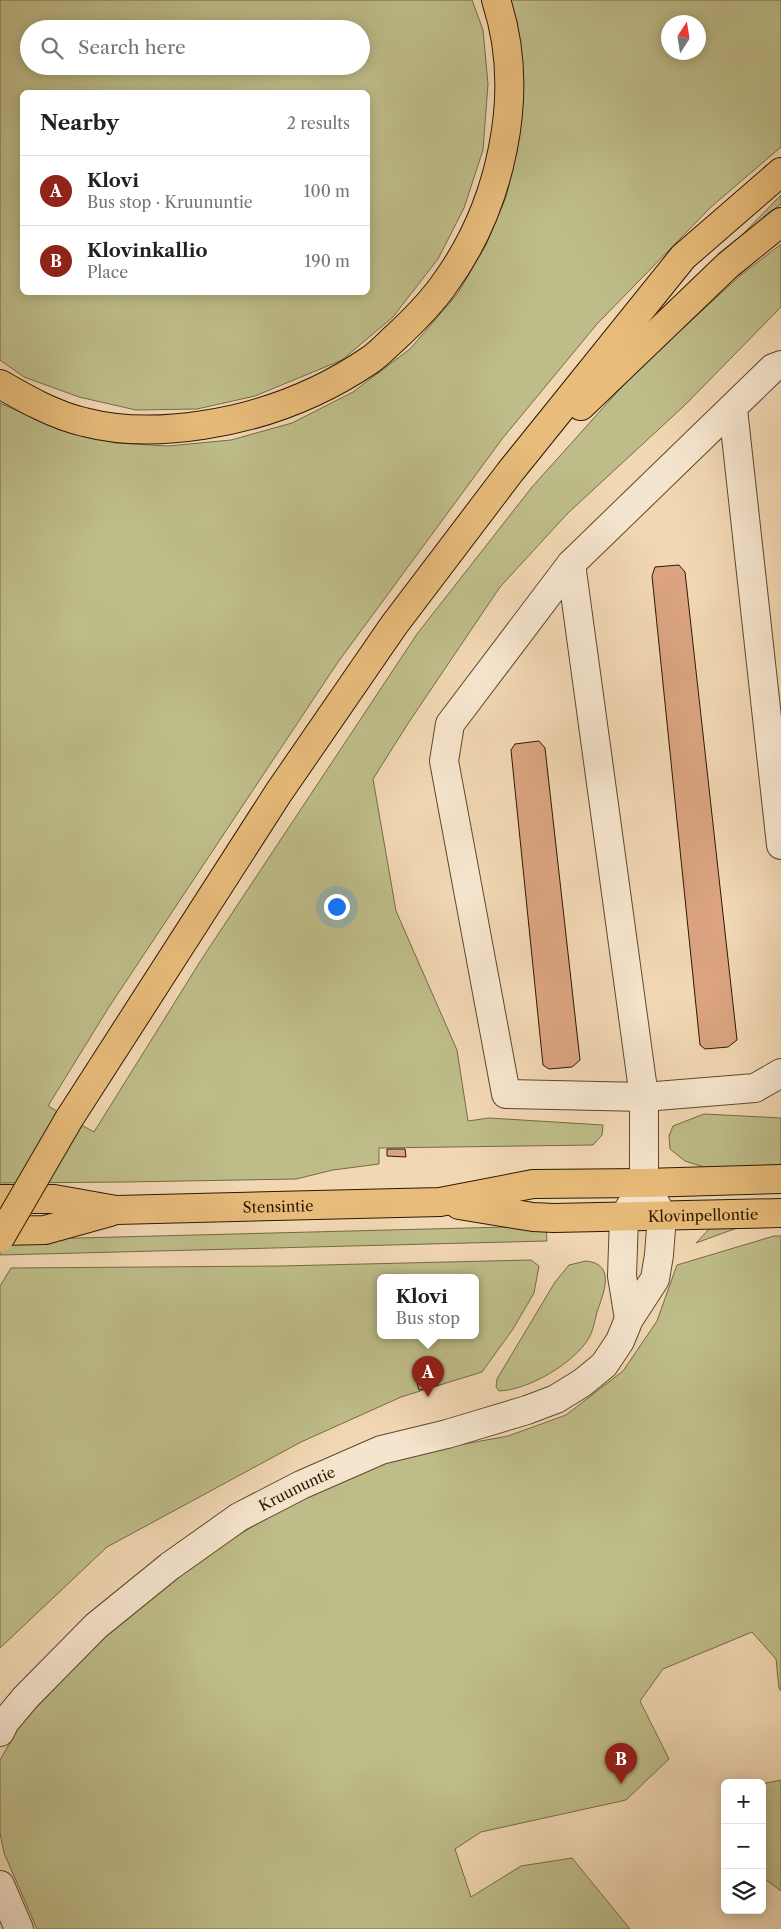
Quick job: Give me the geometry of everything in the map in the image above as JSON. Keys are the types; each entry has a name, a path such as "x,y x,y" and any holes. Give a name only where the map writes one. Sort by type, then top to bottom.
{"main road":[{"path":"0,384 34,403 83,422 134,430 181,428 231,421 281,406 329,384 371,359 411,323 443,286 470,244 489,197 502,152 509,96 507,47 496,0"},
{"path":"0,1238 69,1119 279,792 394,626 510,472 683,257 781,172"},
{"path":"510,472 728,266 781,222"},
{"path":"644,1183 781,1179"},
{"name":"Stensintie","path":"0,1199 54,1200 116,1210 440,1202 534,1184 644,1183"},
{"name":"Stensintie","path":"440,1202 533,1217 624,1216"},
{"name":"Stensintie","path":"0,1231 45,1230 116,1210"},
{"name":"Klovinpellontie","path":"624,1216 781,1212"}],"street":[{"path":"781,365 773,368 571,564 450,724 444,761 506,1094 644,1097 755,1088 781,1073"},
{"path":"733,408 781,845"},
{"path":"571,564 644,1097 644,1183 662,1215"},
{"path":"629,1319 622,1276 624,1216 644,1183"},
{"name":"Kruununtie","path":"0,1732 5,1722 26,1697 96,1626 170,1566 239,1518 301,1485 381,1450 492,1421 556,1399 582,1383 604,1365 620,1341 629,1319 655,1279 662,1215"},
{"path":"0,1885 19,1929"}],"shaded area":[{"path":"0,0 472,0 483,30 488,84 483,150 464,208 438,259 393,317 342,360 255,396 197,409 136,410 79,397 24,377 0,360"},
{"path":"507,0 781,0 781,147 711,207 597,324 502,439 338,662 109,1007 48,1106 94,1132 203,957 417,634 532,487 636,371 741,275 781,244 781,307 685,405 568,513 500,587 373,779 396,911 457,1050 468,1121 489,1118 603,1125 602,1135 593,1145 379,1148 379,1164 333,1170 296,1179 0,1183 0,403 57,429 116,443 168,446 231,440 292,423 353,392 410,349 458,293 486,245 506,197 517,151 522,107 523,73"},
{"path":"781,195 781,204 740,237"},
{"path":"704,1114 781,1118 781,1168 710,1169 685,1161 670,1149 669,1136 673,1126"},
{"path":"759,1220 696,1243 710,1228"},
{"path":"546,1226 547,1241 0,1255 0,1240"},
{"path":"774,1236 781,1236 781,1691 779,1688 776,1659 752,1632 663,1669 640,1701 669,1759 626,1800 481,1832 455,1849 471,1897 521,1866 572,1858 630,1929 37,1929 4,1853 0,1833 0,1760 22,1722 104,1638 189,1565 295,1501 388,1458 508,1436 566,1415 623,1371 657,1321 677,1265"},
{"path":"531,1260 539,1266 534,1293 513,1329 482,1372 401,1397 301,1442 107,1547 0,1648 0,1286 11,1268 281,1266"},
{"path":"586,1261 595,1263 605,1273 605,1288 589,1338 573,1357 550,1374 524,1386 499,1391 496,1387 497,1379 555,1282 569,1265"},
{"path":"781,1780 781,1891 766,1880 766,1783"}],"building":[{"path":"679,565 685,572 737,1040 728,1047 705,1049 700,1045 652,576 655,567"},
{"path":"539,741 545,748 580,1060 572,1067 549,1069 543,1065 511,750 515,744"},
{"path":"387,1149 405,1149 406,1157 387,1156"},
{"path":"436,1378 438,1385 419,1390 417,1383"}],"place":[{"name":"Klovi","path":"428,1397"},
{"name":"Klovinkallio","path":"621,1784"}]}
